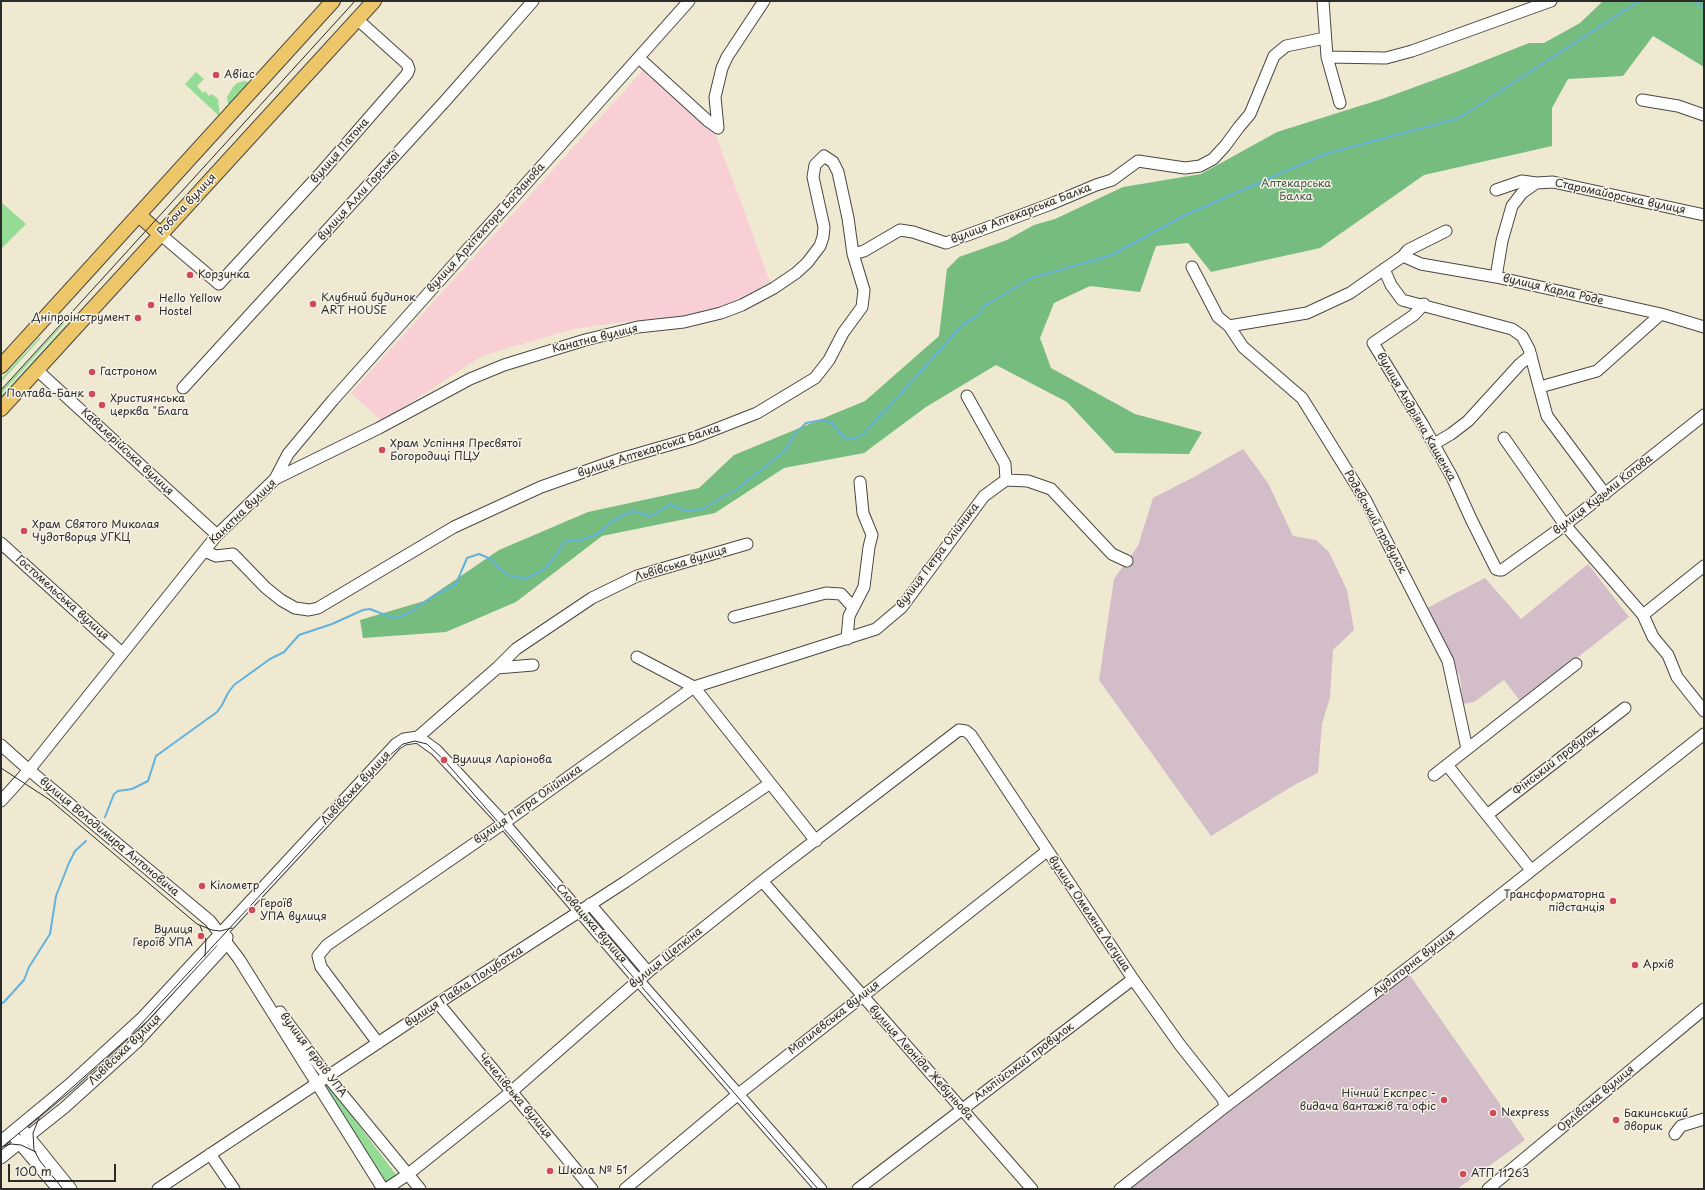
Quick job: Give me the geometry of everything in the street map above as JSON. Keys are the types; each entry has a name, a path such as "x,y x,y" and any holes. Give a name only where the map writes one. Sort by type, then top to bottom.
{"main road":[{"path":"1,366 333,1"},
{"name":"Робоча вулиця","path":"1,409 374,1"},
{"path":"139,215 160,234"}],"street":[{"name":"вулиця Алли Горської","path":"183,388 446,100 534,1"},
{"name":"вулиця Архітектора Богданова","path":"275,479 288,454 333,400 690,1"},
{"path":"640,58 708,121 718,128 714,97 722,68 727,57 764,1"},
{"path":"1323,1 1327,57 1340,103"},
{"path":"1327,57 1386,58 1412,51 1551,1"},
{"name":"вулиця Патона","path":"160,234 219,284 319,175 407,74 409,69 407,64 357,19"},
{"name":"вулиця Аптекарська Балка","path":"281,600 295,608 309,610 318,608 454,527 541,487 620,459 693,438 757,414 815,378 829,360 843,333 862,307 864,290 853,254 864,251 900,230 913,232 946,243 1058,202 1096,185 1112,180 1138,161 1185,168 1200,166 1217,155 1250,114 1274,56 1286,46 1325,38"},
{"path":"1642,100 1678,106 1704,115"},
{"name":"Канатна вулиця","path":"1,801 29,770 217,535 275,479 379,428 470,379 504,365 585,340 638,327 684,322 722,313 742,305 774,288 796,273 807,263 820,246 824,227 813,177 815,165 824,156 834,162 838,172 848,218 853,254"},
{"name":"Старомайорська вулиця","path":"1496,190 1522,181 1536,183 1553,182 1704,214"},
{"path":"1496,277 1502,241 1512,206 1522,193 1536,183"},
{"path":"1229,326 1307,313 1350,293 1402,256 1408,250 1446,231"},
{"name":"вулиця Карла Роде","path":"1402,256 1421,264 1496,277 1661,314 1704,327"},
{"name":"Родевський провулок","path":"1192,267 1218,317 1229,326 1243,346 1302,398 1366,502 1448,661 1467,749"},
{"path":"1384,269 1391,285 1402,300 1424,304 1512,329 1522,336 1530,355 1547,416 1605,494"},
{"name":"вулиця Андріяна Кащенка","path":"1424,304 1414,315 1373,343 1434,444 1452,477 1496,569 1499,570"},
{"path":"1540,387 1597,371 1661,314"},
{"path":"1434,444 1451,434 1468,421 1530,355"},
{"name":"Кавалерійська вулиця","path":"37,370 217,535"},
{"path":"967,396 1005,464 1006,480 1028,481 1051,489 1112,554 1127,561"},
{"name":"вулиця Кузьми Котова","path":"1499,570 1502,570 1565,525 1704,415"},
{"path":"1504,438 1565,525 1642,615 1653,637 1668,656 1677,677 1704,711"},
{"name":"вулиця Петра Олійника","path":"378,1043 321,967 318,956 327,945 504,823 694,687 876,629 902,607 984,496 1006,480"},
{"path":"847,639 849,616 864,587 869,547 872,536 863,513 860,482"},
{"name":"Гостомельська вулиця","path":"1,543 122,653"},
{"name":"Львівська вулиця","path":"1,1141 70,1084 128,1032 223,934 386,754 404,739 418,738 497,668 516,649 592,598 636,576 747,544"},
{"name":"Канатна вулиця","path":"204,551 216,556 233,554 266,588 281,600"},
{"path":"1642,615 1704,566"},
{"path":"734,617 826,593 841,594 853,607"},
{"path":"637,657 694,687 769,784 816,841"},
{"path":"1434,775 1576,664"},
{"path":"497,668 533,665"},
{"name":"Фінський провулок","path":"1487,815 1625,708"},
{"name":"вулиця Омеляна Логуша","path":"952,734 959,730 966,731 971,734 1133,980 1180,1045 1223,1099 1225,1107"},
{"name":"вулиця Щепкіна","path":"386,1189 407,1175 511,1092 638,980 952,734"},
{"name":"Аудиторна вулиця","path":"1120,1189 1413,964 1704,734"},
{"name":"Словацька вулиця","path":"418,738 436,750 504,823 638,980 821,1189"},
{"name":"вулиця Володимира Антоновича","path":"1,745 158,877 223,934"},
{"path":"1447,765 1531,870"},
{"name":"вулиця Павла Полуботка","path":"158,1189 438,1003 625,882 769,784"},
{"name":"Могилевська вулиця","path":"625,1189 738,1094 1047,851"},
{"name":"вулиця Леоніда Жебуньова","path":"763,882 1032,1189"},
{"name":"Словацька вулиця","path":"590,904 648,972"},
{"name":"Львівська вулиця","path":"1,1158 79,1094 136,1043 215,956 223,934"},
{"name":"вулиця Героїв УПА","path":"223,934 328,1077 420,1189"},
{"name":"вулиця Героїв УПА","path":"223,934 383,1189"},
{"name":"Альпійський провулок","path":"858,1189 1133,980"},
{"name":"Чечелівська вулиця","path":"438,1003 592,1189"},
{"name":"Орлівська вулиця","path":"1488,1189 1704,1009"},
{"path":"1674,1134 1681,1126 1704,1118"},
{"path":"16,1130 58,1189"},
{"path":"24,1140 71,1189"},
{"path":"210,1154 234,1189"}],"shaded area":[{"path":"645,68 714,131 770,282 723,308 690,318 646,319 573,329 482,356 382,421 351,393"},
{"path":"1243,449 1268,483 1293,536 1316,540 1329,552 1347,590 1354,630 1333,650 1330,697 1322,724 1318,773 1296,784 1211,836 1099,680 1114,579 1138,546 1153,498"},
{"path":"1588,564 1629,617 1521,702 1504,680 1474,702 1463,704 1460,677 1427,608 1485,578 1521,619"},
{"path":"1409,974 1525,1140 1457,1189 1129,1189"}],"green space":[{"name":"Аптекарська Балка","path":"1603,1 1704,1 1704,67 1653,36 1623,76 1568,79 1552,108 1552,146 1424,175 1320,248 1211,272 1188,243 1156,246 1140,292 1090,286 1054,303 1040,338 1051,368 1135,414 1202,432 1189,454 1115,453 1067,402 996,365 926,407 864,453 784,468 715,513 602,536 516,602 446,632 363,638 360,620 424,601 499,550 588,512 699,488 734,455 865,401 939,336 947,269 959,257 1007,240 1034,225 1055,219 1123,187 1201,174 1277,132 1382,99 1529,43 1544,43 1580,23"},
{"path":"196,72 204,79 197,86 203,93 205,91 209,96 212,94 218,99 220,117 185,84"},
{"path":"245,81 249,83 248,85 230,105 228,104 227,97 233,87 237,83"},
{"path":"1,202 26,224 1,249"},
{"path":"63,323 64,324 1,394 1,391"},
{"path":"66,325 67,326 1,399 1,396"},
{"path":"40,337 41,338 1,382 1,379"},
{"path":"328,1084 397,1176 385,1184 324,1087"}],"waterway":[{"path":"105,817 114,794 118,791 132,789 148,781 156,756 217,712 234,685 270,659 284,652 299,635 332,624 363,610 370,609 393,618 405,615 432,597 456,584 467,558 479,554 491,559 500,569 512,577 525,578 536,574 548,566 565,542 570,540 578,541 598,534 611,522 633,511 649,516 655,514 669,504 686,511 703,509 737,489 786,450 794,435 806,423 822,420 832,423 845,439 855,439 862,435 897,398 963,324 976,317 982,311 981,308 1031,278 1112,255 1183,216 1325,154 1459,118 1639,1"},
{"path":"1696,1 1704,8"},
{"path":"1,1004 24,980 29,967 50,934 56,896 75,851 86,841"}],"tram line":[{"path":"1,390 355,1"},
{"path":"1,1148 41,1115 128,1038 388,757 403,744 415,741 427,744 444,760 818,1189"},
{"path":"1,768 50,800 197,924 212,930 220,931 232,928"},
{"path":"200,926 206,940 205,956"},
{"path":"39,1118 33,1133 34,1150 40,1161 63,1189"},
{"path":"4,1146 11,1144 21,1145 36,1152"}],"place":[{"name":"Авіас","path":"216,75"},
{"name":"Корзинка","path":"190,275"},
{"name":"Клубний будинок ART HOUSE","path":"313,304"},
{"name":"Hello Yellow Hostel","path":"151,305"},
{"name":"Дніпроінструмент","path":"138,318"},
{"name":"Гастроном","path":"92,372"},
{"name":"Полтава-Банк","path":"92,394"},
{"name":"Християнська церква \"Блага","path":"102,405"},
{"name":"Храм Успіння Пресвятої Богородиці ПЦУ","path":"382,450"},
{"name":"Храм Святого Миколая Чудотворця УГКЦ","path":"24,531"},
{"name":"Вулиця Ларіонова","path":"444,760"},
{"name":"Кілометр","path":"202,886"},
{"name":"Трансформаторна підстанція","path":"1613,901"},
{"name":"Героїв УПА вулиця","path":"252,910"},
{"name":"Вулиця Героїв УПА","path":"201,936"},
{"name":"Архів","path":"1635,965"},
{"name":"Нічний Експрес - видача вантажів та офіс","path":"1444,1100"},
{"name":"Nexpress","path":"1493,1113"},
{"name":"Бакинський дворик","path":"1616,1120"},
{"name":"Школа № 51","path":"550,1171"},
{"name":"АТП 11263","path":"1463,1174"}]}
